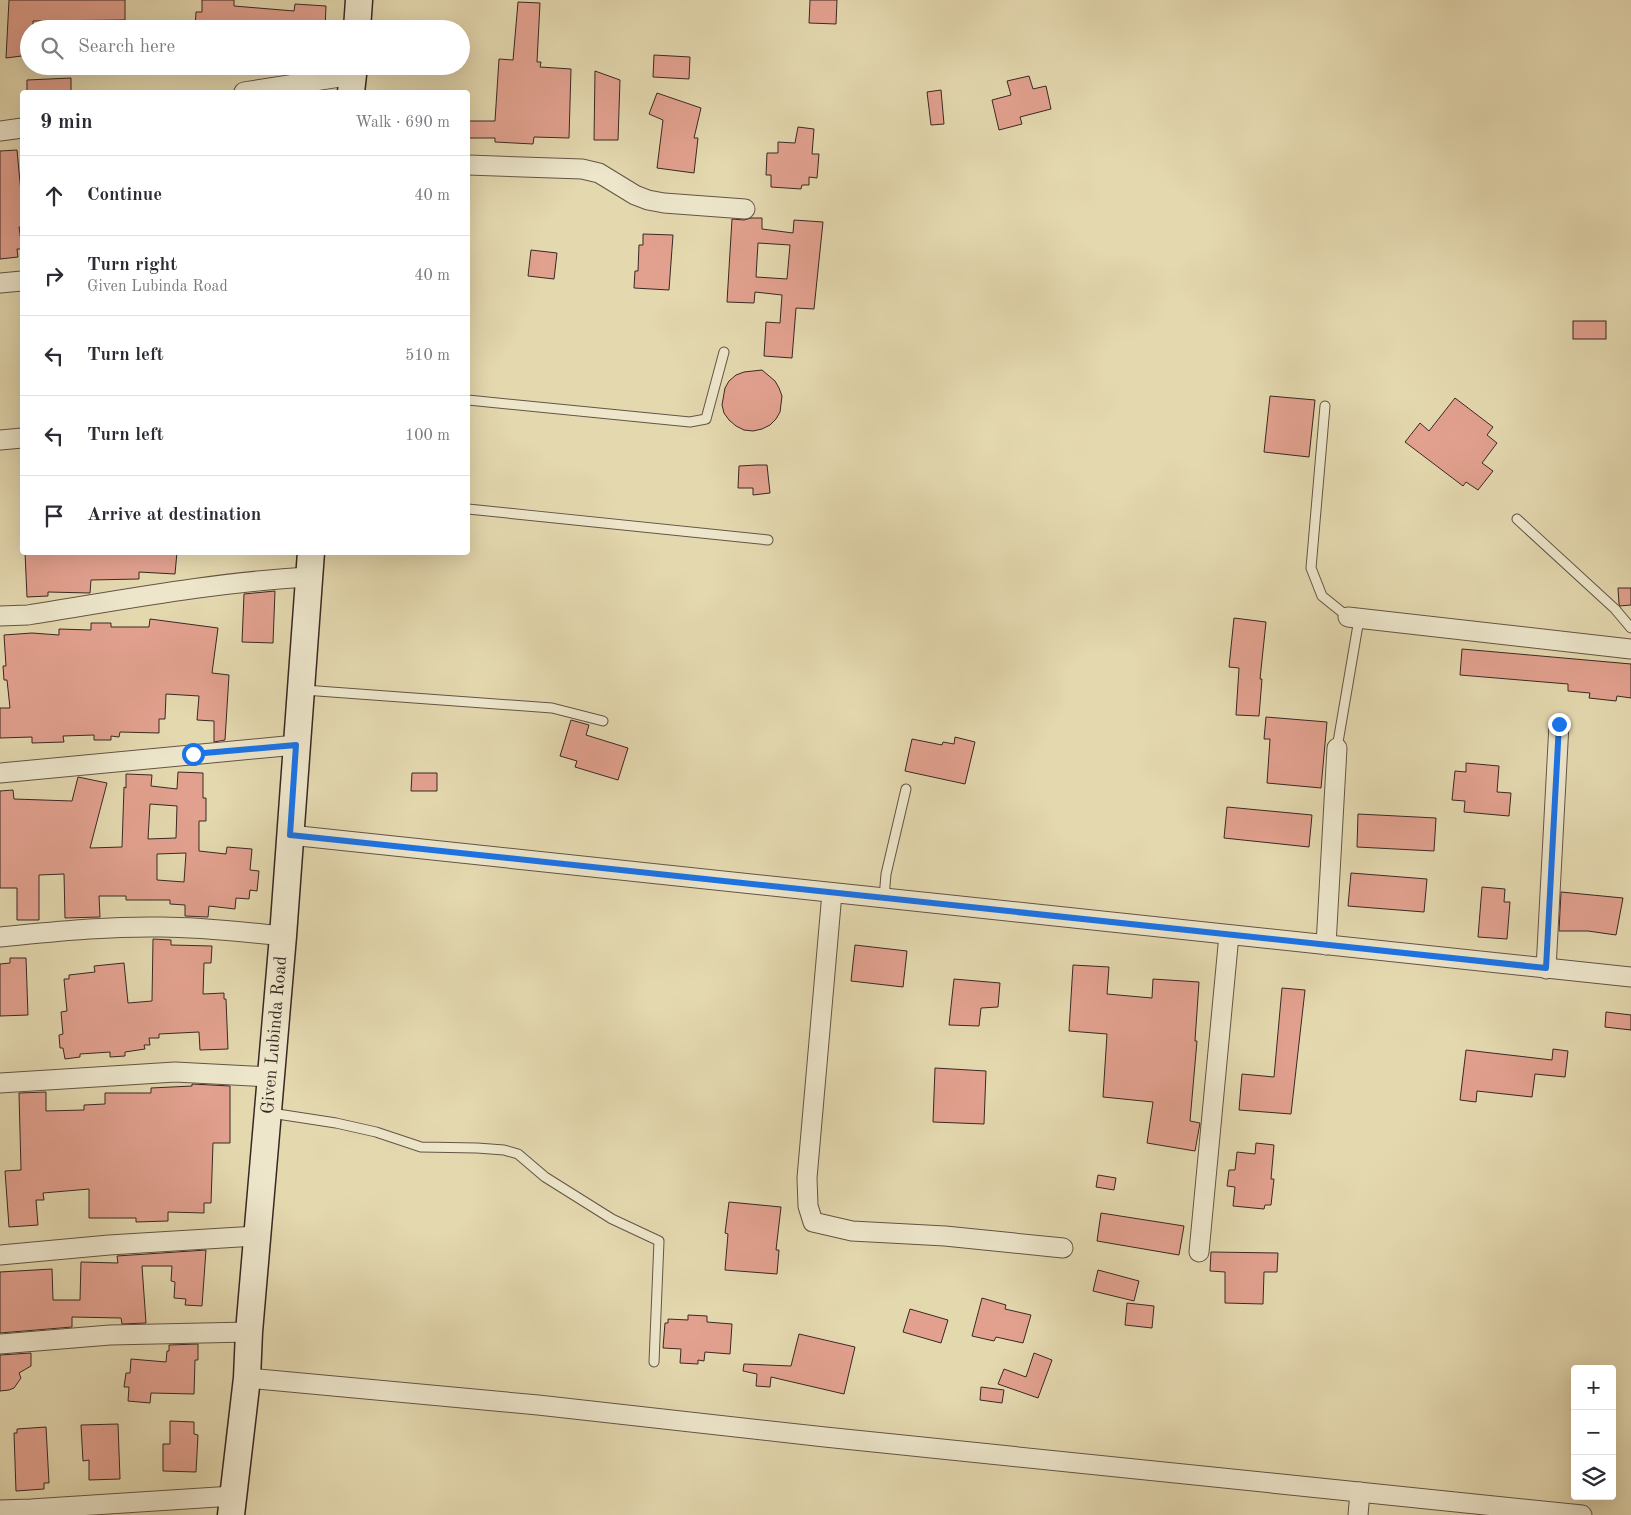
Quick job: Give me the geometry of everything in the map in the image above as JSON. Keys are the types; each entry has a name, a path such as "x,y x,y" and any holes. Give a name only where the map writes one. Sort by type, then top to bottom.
{"street":[{"path":"358,20 359,0"},
{"path":"260,90 353,78"},
{"path":"0,131 20,128"},
{"path":"470,166 582,170 599,173 635,195 648,200 664,203 746,209"},
{"path":"0,283 20,281"},
{"path":"0,440 20,438"},
{"path":"0,616 28,615 218,584 256,580 310,565"},
{"name":"Given Lubinda Road","path":"232,1506 247,1378 249,1332 283,936 310,565"},
{"path":"1353,618 1631,649"},
{"path":"1546,968 1559,724"},
{"path":"0,774 296,745"},
{"path":"1326,945 1336,748"},
{"path":"290,835 1631,977"},
{"path":"832,892 807,1178 808,1206 813,1222 852,1231 945,1236 1063,1248"},
{"path":"0,937 160,927 227,930 283,936"},
{"path":"1199,1252 1229,935"},
{"path":"0,1083 175,1072 271,1077"},
{"path":"0,1255 109,1245 257,1236"},
{"path":"0,1344 110,1335 249,1332"},
{"path":"247,1378 538,1405 815,1436 1360,1492 1528,1512 1582,1515"},
{"path":"1358,1515 1360,1492"},
{"path":"0,1510 232,1506"}],"lane":[{"path":"470,400 690,422 706,419 724,352"},
{"path":"1325,406 1311,568 1322,596 1353,618 1336,748"},
{"path":"470,509 768,540"},
{"path":"1517,519 1615,610 1631,628"},
{"path":"301,689 552,708 603,721"},
{"path":"884,898 886,874 906,789"},
{"path":"268,1113 336,1123 376,1132 421,1147 477,1148 504,1150 518,1154 545,1177 612,1219 658,1241 654,1362"}],"building":[{"path":"9,0 125,0 125,20 20,20 20,56 6,58"},
{"path":"202,0 234,0 234,6 294,11 295,4 326,6 325,20 196,20 196,12 202,12"},
{"path":"810,0 837,0 836,24 809,23"},
{"path":"518,2 540,3 537,62 541,62 540,67 571,69 569,138 534,137 533,144 495,142 495,138 470,138 470,121 495,121 499,59 513,60"},
{"path":"654,55 690,57 689,79 653,77"},
{"path":"595,71 620,80 618,140 594,140"},
{"path":"1029,76 1033,89 1046,86 1051,109 1020,117 1022,124 999,130 992,100 1011,95 1007,81"},
{"path":"71,78 71,90 27,90 27,80"},
{"path":"941,90 944,124 931,125 927,92"},
{"path":"657,93 701,108 694,138 698,138 694,173 657,168 663,120 649,114"},
{"path":"798,127 814,129 812,154 819,154 817,178 809,177 809,185 802,185 801,189 771,187 771,175 766,175 767,153 778,153 778,142 795,143"},
{"path":"17,150 20,182 20,249 17,249 18,257 0,259 0,151"},
{"path":"762,218 762,229 793,233 794,220 823,222 814,309 796,308 792,358 764,356 766,322 780,323 782,295 755,292 754,303 727,302 732,219","holes":["758,243 790,245 787,279 756,277"]},
{"path":"643,234 673,235 669,290 634,288 635,271 638,271 639,245 643,245"},
{"path":"531,250 557,253 554,279 528,276"},
{"path":"1573,321 1606,321 1606,339 1573,339"},
{"path":"762,370 775,381 779,388 782,396 780,412 770,425 762,429 744,430 736,426 724,413 722,405 725,388 736,375"},
{"path":"1270,396 1315,400 1309,457 1264,452"},
{"path":"1455,398 1493,427 1487,435 1497,443 1482,463 1493,471 1478,490 1466,482 1463,486 1405,442 1420,423 1429,431"},
{"path":"767,465 770,493 753,495 753,488 738,488 739,466"},
{"path":"25,555 177,555 175,574 139,572 139,579 91,580 90,593 48,592 48,596 27,597"},
{"path":"1618,588 1631,588 1631,605 1620,606"},
{"path":"275,591 273,643 242,642 244,594"},
{"path":"1234,618 1266,622 1260,679 1262,679 1259,716 1236,715 1239,668 1229,667"},
{"path":"150,619 218,628 212,673 229,675 225,740 214,742 214,721 197,720 199,696 166,694 165,719 159,719 159,733 120,732 119,737 111,736 111,740 94,740 94,735 63,736 64,742 32,743 32,737 0,738 0,708 10,708 7,680 4,680 3,666 6,666 4,635 32,633 59,635 59,629 91,630 91,623 111,623 111,627 149,627"},
{"path":"1462,649 1631,664 1631,698 1617,696 1616,701 1589,698 1590,693 1568,691 1568,684 1460,675"},
{"path":"1266,717 1327,722 1321,788 1267,783 1270,739 1264,739"},
{"path":"571,720 589,725 586,735 628,748 618,780 575,767 577,761 560,756"},
{"path":"955,737 975,742 965,784 905,771 912,739 942,745 943,742 954,744"},
{"path":"1466,763 1499,766 1497,792 1511,793 1509,816 1464,812 1465,801 1452,800 1455,771 1466,772"},
{"path":"178,772 203,773 203,798 206,798 206,821 199,821 199,851 226,854 227,847 252,849 250,870 259,871 257,891 250,890 249,899 236,898 235,909 209,906 208,917 185,916 185,905 170,904 170,900 126,900 126,896 99,896 100,917 65,918 64,874 39,875 39,920 17,920 17,888 0,888 0,791 13,790 14,799 72,801 78,777 107,783 90,848 122,847 126,774 152,775 151,786 177,789","holes":["150,804 177,806 176,838 148,839","186,853 184,882 157,880 157,854"]},
{"path":"412,773 437,773 437,791 411,791"},
{"path":"1227,807 1312,815 1309,847 1224,838"},
{"path":"1358,814 1436,818 1434,851 1357,847"},
{"path":"1351,873 1427,879 1424,912 1348,906"},
{"path":"1482,887 1505,889 1504,902 1510,902 1507,939 1478,937"},
{"path":"1561,892 1623,898 1616,935 1588,931 1559,931"},
{"path":"153,939 171,940 171,945 212,946 211,963 204,963 203,994 224,993 224,999 226,999 228,1049 200,1050 199,1032 159,1034 159,1038 149,1038 150,1045 144,1045 145,1049 125,1052 125,1056 110,1057 110,1052 80,1054 80,1057 65,1059 63,1048 60,1048 59,1035 63,1034 61,1012 67,1011 64,979 69,979 69,975 95,972 94,966 124,963 128,1003 152,1001"},
{"path":"855,945 907,951 903,987 851,981"},
{"path":"10,958 26,958 28,1015 0,1016 0,964 10,963"},
{"path":"1073,965 1109,967 1107,994 1152,998 1153,979 1199,982 1195,1041 1197,1041 1190,1121 1200,1123 1195,1151 1147,1143 1153,1102 1103,1097 1107,1034 1069,1031"},
{"path":"954,979 1000,983 998,1007 981,1008 979,1026 949,1025"},
{"path":"1282,988 1305,990 1291,1114 1239,1110 1242,1074 1274,1077"},
{"path":"1606,1012 1631,1015 1631,1030 1605,1027"},
{"path":"1553,1049 1568,1051 1565,1077 1535,1074 1532,1097 1477,1091 1476,1102 1460,1100 1466,1050 1552,1060"},
{"path":"935,1068 986,1071 984,1124 933,1122"},
{"path":"192,1084 230,1086 230,1143 213,1143 211,1203 204,1203 204,1213 168,1212 168,1221 136,1222 136,1218 89,1218 89,1189 43,1193 44,1200 36,1200 38,1225 9,1227 5,1171 21,1170 19,1093 46,1092 46,1111 84,1110 84,1105 105,1104 105,1093 151,1093 151,1088 192,1086"},
{"path":"1256,1143 1274,1145 1271,1179 1274,1179 1271,1205 1265,1205 1264,1209 1233,1206 1235,1187 1227,1186 1229,1170 1235,1170 1237,1152 1255,1154"},
{"path":"1098,1175 1116,1178 1114,1190 1096,1187"},
{"path":"729,1202 781,1207 776,1250 779,1250 777,1274 725,1270 728,1234 725,1233"},
{"path":"1101,1213 1184,1226 1179,1255 1097,1241"},
{"path":"206,1250 202,1306 185,1305 186,1299 174,1298 175,1282 171,1281 172,1266 142,1266 146,1323 122,1324 121,1318 72,1317 72,1327 0,1333 0,1272 52,1269 53,1300 80,1300 81,1262 118,1263 117,1256"},
{"path":"1211,1252 1278,1253 1277,1272 1264,1272 1263,1304 1225,1303 1225,1272 1210,1271"},
{"path":"1098,1270 1139,1281 1134,1301 1093,1291"},
{"path":"982,1298 1006,1305 1005,1309 1031,1315 1023,1343 996,1337 994,1341 972,1336"},
{"path":"1127,1303 1154,1306 1152,1328 1125,1325"},
{"path":"910,1309 948,1320 941,1343 903,1332"},
{"path":"688,1315 707,1316 707,1322 732,1324 730,1354 705,1352 704,1361 698,1360 698,1364 680,1363 681,1349 663,1348 665,1323 668,1323 668,1319 688,1320"},
{"path":"799,1334 855,1347 844,1394 771,1377 770,1387 756,1386 757,1374 743,1371 744,1364 791,1366"},
{"path":"198,1344 198,1360 195,1360 194,1394 151,1393 150,1403 128,1401 129,1387 124,1387 126,1373 130,1373 131,1359 166,1362 169,1345"},
{"path":"31,1353 31,1366 19,1373 21,1378 14,1388 0,1391 0,1355"},
{"path":"1034,1353 1052,1360 1038,1398 998,1384 1004,1369 1026,1377"},
{"path":"981,1387 1004,1390 1002,1403 980,1400"},
{"path":"170,1421 194,1422 194,1434 198,1435 196,1472 163,1471 163,1444 170,1444"},
{"path":"118,1424 120,1479 89,1480 89,1460 83,1461 81,1425"},
{"path":"46,1427 49,1483 44,1483 44,1489 16,1491 14,1433 17,1433 17,1429"}],"route":[{"path":"193,754 296,745 290,835 1546,968 1559,724"}]}
